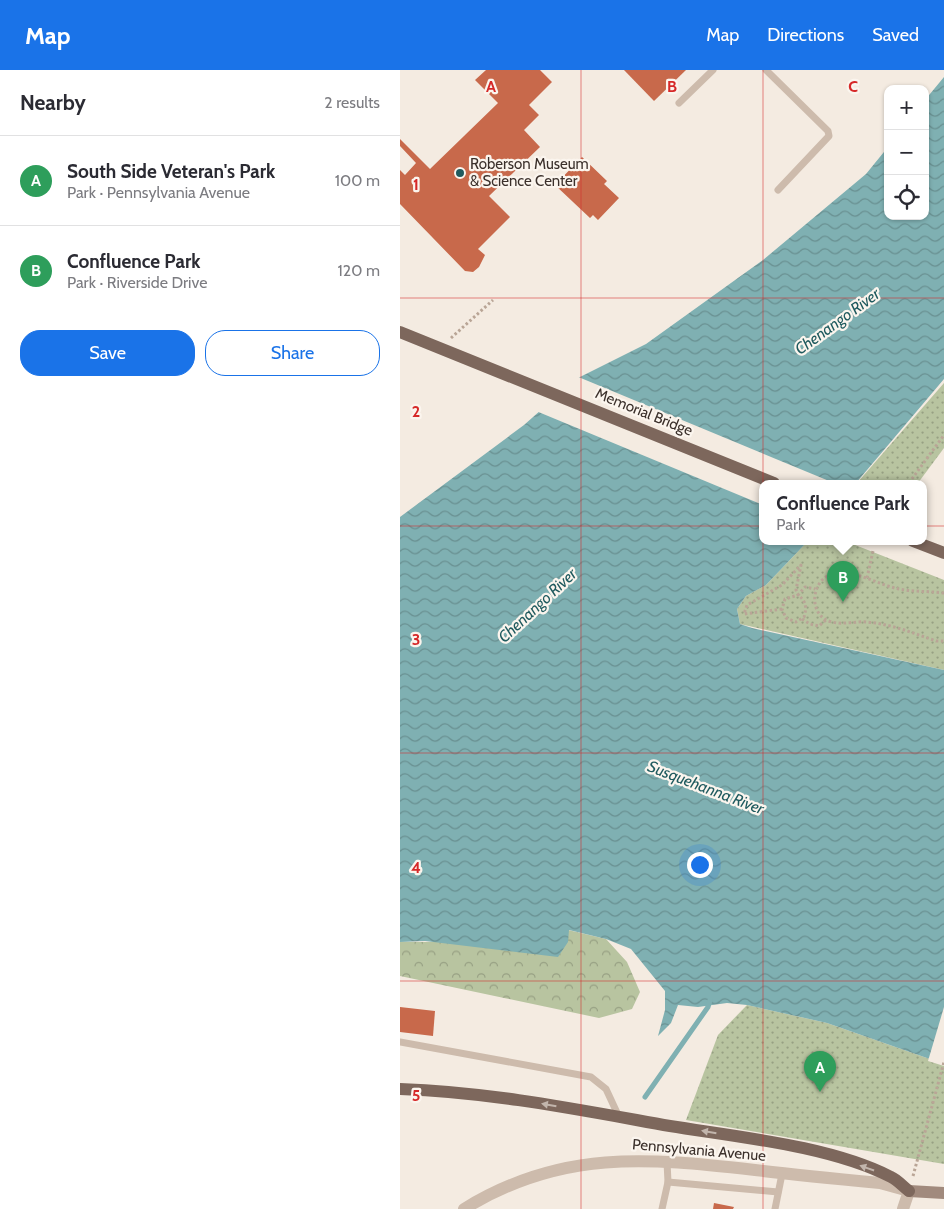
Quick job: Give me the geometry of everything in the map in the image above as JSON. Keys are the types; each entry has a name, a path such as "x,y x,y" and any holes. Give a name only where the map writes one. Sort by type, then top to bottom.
{"main road":[{"name":"Memorial Bridge","path":"400,332 767,480"},
{"path":"923,545 944,554"},
{"path":"400,1089 501,1097 779,1144 826,1155 893,1178 909,1191 944,1193"}],"street":[{"name":"Pennsylvania Avenue","path":"464,1209 521,1180 567,1167 620,1161 667,1162 880,1182 909,1191"},
{"path":"903,1209 909,1191"}],"lane":[{"path":"679,103 712,70"},
{"path":"766,70 828,131 829,136 778,190"},
{"path":"400,1042 591,1077 606,1089 619,1117"},
{"path":"662,1209 668,1182 667,1162"},
{"path":"775,1209 782,1174"},
{"path":"668,1182 778,1192"}],"path":[{"path":"440,348 493,300"},
{"path":"911,480 944,435"},
{"path":"867,578 873,551"},
{"path":"782,609 744,614 747,605 782,585 801,565 796,590 798,595 803,600 807,609 802,618 796,622 786,618 782,609 785,599 798,595 805,587 815,589"},
{"path":"944,593 899,589 867,578 836,573 820,582 815,589 814,600 818,611 832,622 865,621 885,624 936,641 944,641"},
{"path":"802,618 810,624 819,626 827,619"},
{"path":"909,1191 944,1062"}],"green space":[{"path":"944,383 944,448 920,480 860,480"},
{"path":"804,545 855,545 944,580 944,670 740,624 737,609 746,596 766,585"},
{"path":"568,930 606,939 627,962 640,992 632,1009 599,1018 400,976 400,942 568,942"},
{"path":"747,1005 827,1023 944,1064 944,1164 686,1120 718,1035"}],"water":[{"path":"944,77 944,379 859,480 759,480 759,545 804,545 766,585 746,596 737,609 740,624 752,628 944,670 944,1064 827,1023 747,1005 727,1003 698,1007 678,1005 671,1023 658,1036 665,1010 665,991 631,949 606,939 569,930 568,942 558,957 425,941 400,942 400,517 524,425 576,379 646,344 763,260 866,174 884,152 884,220 929,220 929,95"}],"pier":[{"path":"576,376 827,480 759,480 759,503 536,411"},
{"path":"944,1007 944,1066 928,1061"}],"building":[{"name":"Roberson Museum & Science Center","path":"486,70 540,70 552,82 529,105 539,115 524,130 540,147 489,196 510,217 478,249 485,255 479,267 473,272 465,271 400,204 400,170 405,175 416,163 400,146 400,139 430,169 498,103 475,80"},
{"path":"624,70 686,70 654,101"},
{"path":"582,157 607,181 604,184 619,198 598,220 593,215 590,218 555,185"},
{"path":"400,1007 435,1011 433,1036 400,1032"},
{"path":"714,1203 734,1207 733,1209 713,1209"}],"waterway":[{"path":"645,1097 708,1007 710,1000"}],"place":[{"name":"Roberson Museum & Science Center","path":"460,173"},
{"name":"Confluence Park","path":"843,602"},
{"name":"South Side Veteran's Park","path":"820,1092"}],"water label":[{"name":"Chenango River","path":"837,321"},
{"name":"Chenango River","path":"537,605"},
{"name":"Susquehanna River","path":"706,787"}]}
